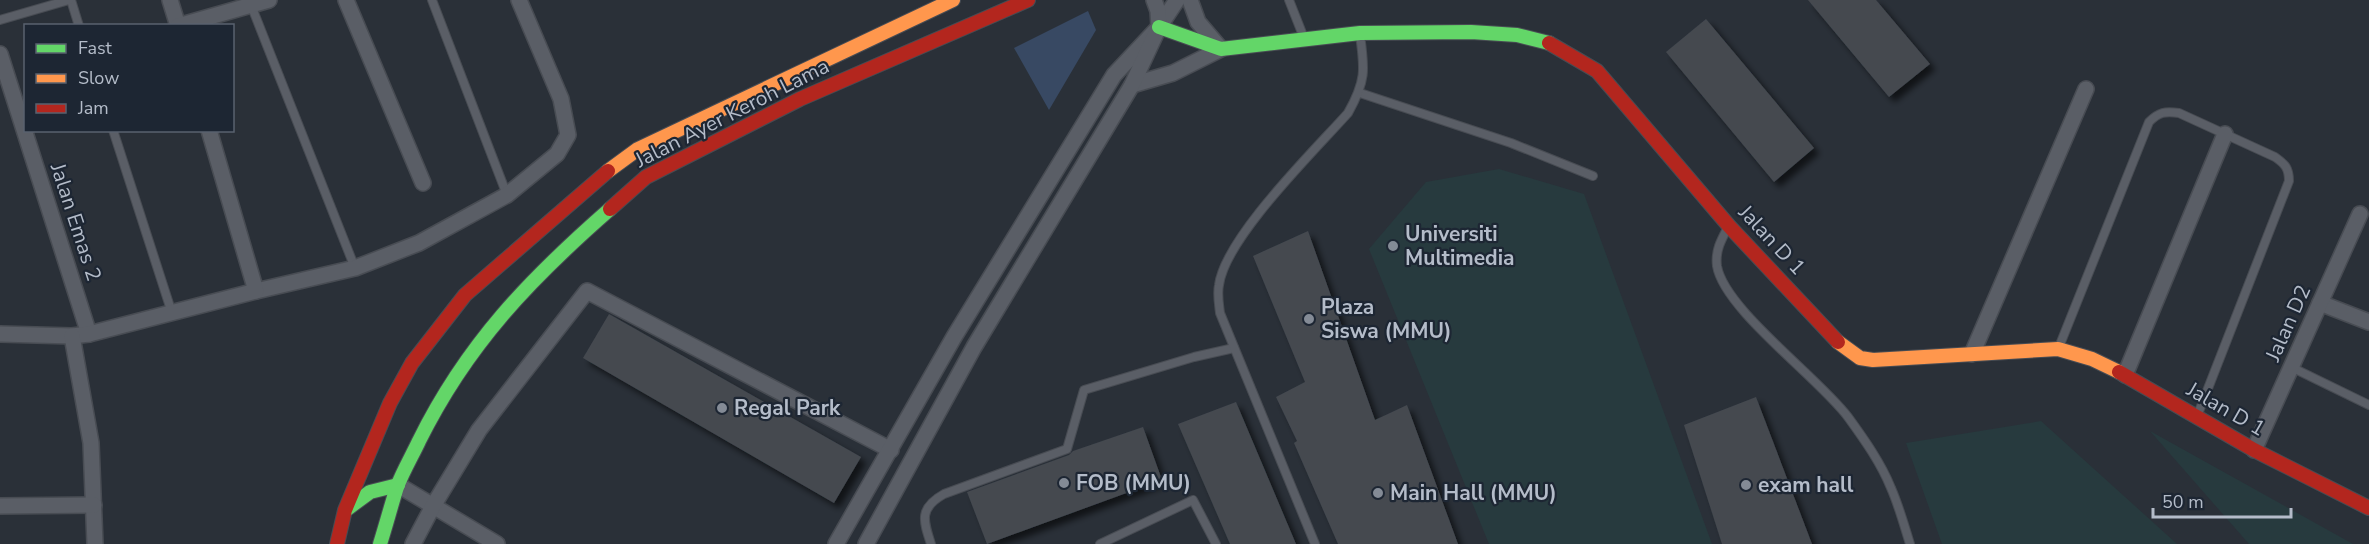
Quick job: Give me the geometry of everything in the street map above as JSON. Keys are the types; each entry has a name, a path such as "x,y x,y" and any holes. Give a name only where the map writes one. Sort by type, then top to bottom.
{"main road":[{"name":"Jalan Ayer Keroh Lama","path":"337,544 345,510 390,403 412,363 465,295 597,179 638,149 953,0"},
{"name":"Jalan Ayer Keroh Lama","path":"380,544 398,485 427,426 455,377 499,317 558,255 646,177 800,99 1028,0"},
{"name":"Jalan D 1","path":"1159,27 1221,49 1360,33 1517,34 1551,43 1597,71 1729,226 1839,343 1860,358 1873,360 2058,349 2092,359 2125,375 2254,450 2369,507"},
{"path":"345,510 371,490 383,485 398,485"}],"street":[{"path":"170,0 177,24"},
{"path":"185,24 269,0"},
{"path":"346,0 423,183"},
{"path":"0,334 72,336 90,334 355,268 419,243 507,195 557,154 568,135 561,99 519,0"},
{"path":"836,544 954,337 1114,75 1159,27 1158,11 1154,0"},
{"path":"866,544 974,347 1132,85 1159,27 1177,0"},
{"path":"1132,85 1173,73 1221,49 1198,22 1190,0"},
{"name":"Jalan Emas 2","path":"0,54 24,129"},
{"path":"1972,354 2086,89"},
{"name":"Jalan Emas 2","path":"25,132 90,334"},
{"path":"210,132 256,291"},
{"path":"2125,375 2225,134"},
{"name":"Jalan D2","path":"2254,450 2360,214"},
{"path":"413,544 479,430 586,291 891,450"},
{"path":"2320,303 2369,322"},
{"path":"72,336 88,420 95,544"},
{"path":"398,485 497,544"},
{"path":"0,506 94,505"}],"lane":[{"path":"0,20 70,0 78,24"},
{"path":"432,0 507,195"},
{"path":"1289,0 1304,39"},
{"path":"251,5 355,268"},
{"path":"1315,544 1220,313 1219,285 1228,257 1247,228 1348,113 1360,93 1365,70 1360,33"},
{"path":"1360,93 1511,143 1593,176"},
{"path":"2058,349 2149,122 2157,114 2166,111 2180,113 2275,157 2285,163 2289,172 2289,181 2197,418"},
{"path":"114,132 172,313"},
{"path":"1729,226 1716,253 1717,267 1723,282 1752,319 1847,416 1881,467 1891,488 1910,544"},
{"path":"931,544 925,526 925,515 931,502 944,494 1067,449 1084,390 1194,357 1234,348"},
{"path":"2291,367 2369,405"},
{"path":"1100,544 1193,500 1216,544"}],"green space":[{"path":"1499,169 1584,194 1712,544 1489,544 1369,249 1426,182"},
{"path":"2041,421 2177,544 1942,544 1906,443"},
{"path":"2150,431 2353,544 2249,544"}],"water":[{"path":"1088,11 1096,30 1049,110 1014,48"}],"building":[{"path":"1808,0 1876,0 1930,64 1889,97"},
{"path":"1706,19 1814,148 1774,182 1666,52"},
{"path":"1308,231 1375,420 1407,405 1458,544 1338,544 1294,443 1297,441 1276,397 1305,382 1253,256"},
{"name":"Regal Park","path":"609,314 861,457 834,503 583,358"},
{"name":"exam hall","path":"1756,397 1812,544 1722,544 1684,425"},
{"path":"1236,402 1296,544 1230,544 1178,424"},
{"name":"FOB (MMU)","path":"1143,427 1162,480 987,544 967,492"}],"traffic: fast":[{"path":"1159,27 1221,49 1360,33 1471,32 1517,35 1549,43"},
{"path":"380,544 402,475 438,406 479,343 553,261 610,209"},
{"path":"347,509 370,492 398,485"}],"traffic: slow":[{"path":"608,171 638,149 953,0"},
{"path":"1838,342 1860,358 1873,360 2058,349 2092,359 2119,372"}],"traffic: jam":[{"path":"610,209 646,177 800,99 1028,0"},
{"path":"1549,43 1597,71 1729,226 1838,342"},
{"path":"337,544 345,510 390,403 412,363 465,295 608,171"},
{"path":"2119,372 2254,450 2369,508"}],"place":[{"name":"Universiti Multimedia","path":"1393,246"},
{"name":"Plaza Siswa (MMU)","path":"1309,319"},
{"name":"Regal Park","path":"722,408"},
{"name":"FOB (MMU)","path":"1064,483"},
{"name":"exam hall","path":"1746,485"},
{"name":"Main Hall (MMU)","path":"1378,493"}]}
